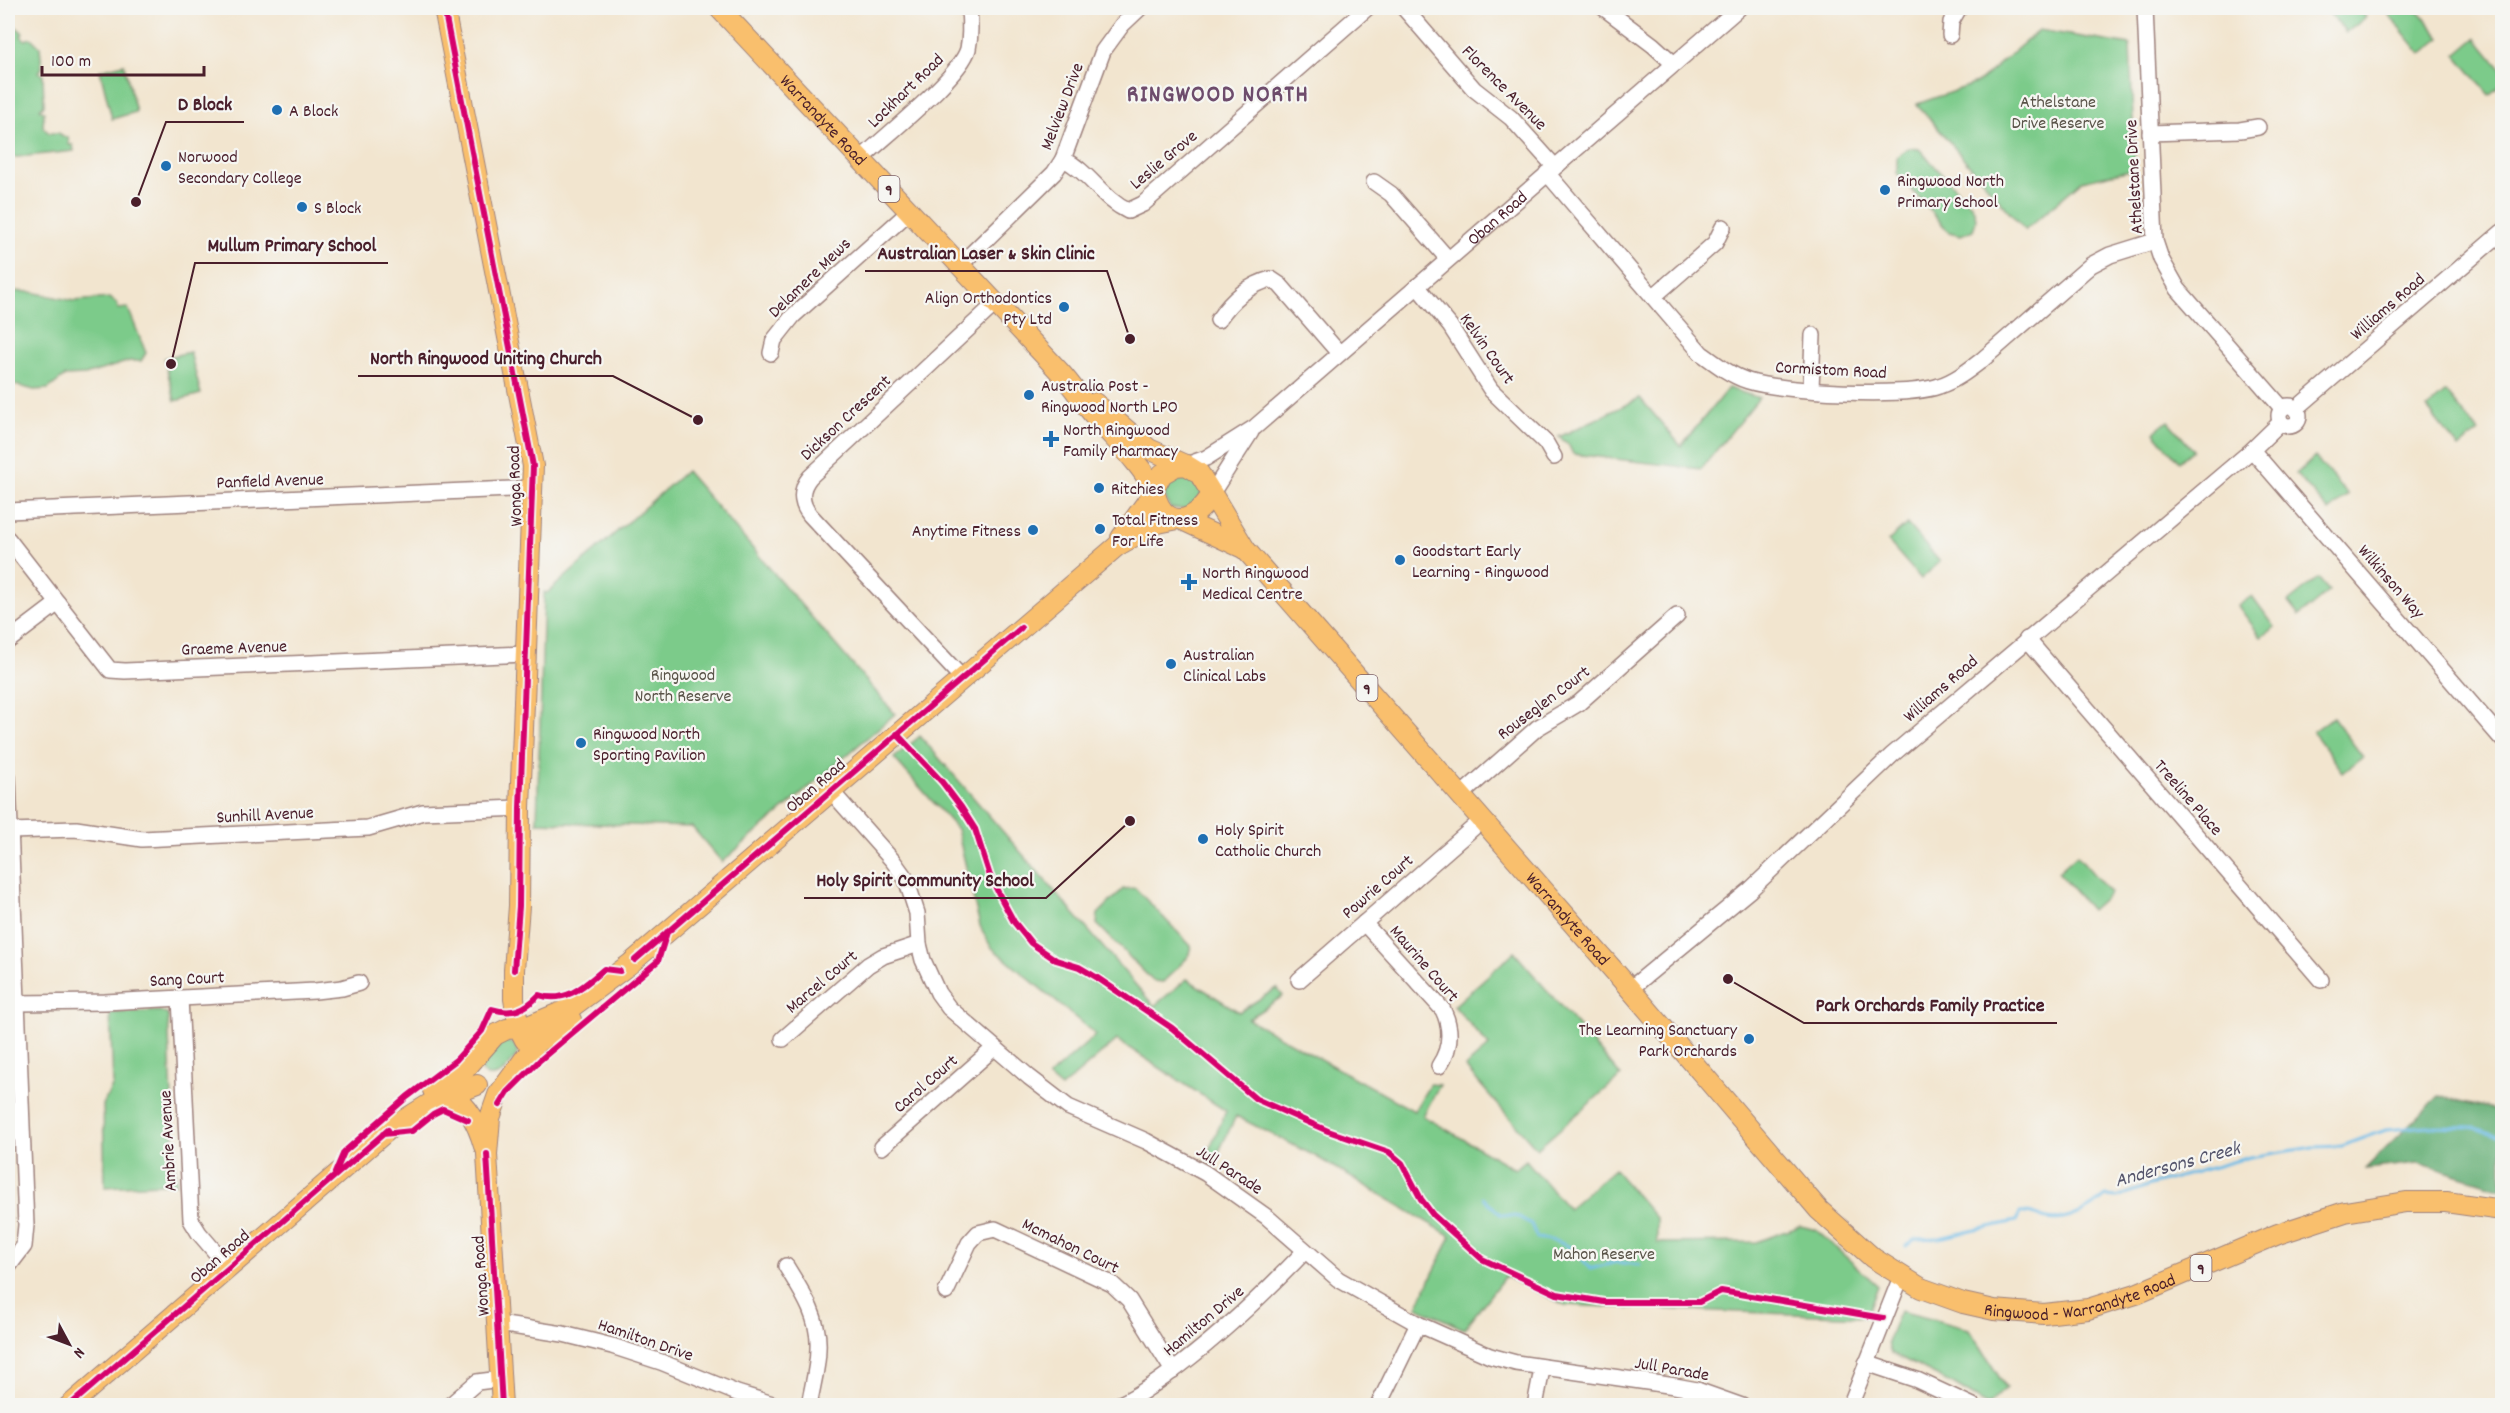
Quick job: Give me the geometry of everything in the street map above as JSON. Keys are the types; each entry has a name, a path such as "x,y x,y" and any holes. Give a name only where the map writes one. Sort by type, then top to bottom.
{"main road":[{"name":"Wonga Road","path":"444,8 531,452 533,488 520,808 519,906 514,973 514,999 520,1028 526,1040 526,1058"},
{"name":"Warrandyte Road","path":"719,8 1076,389 1092,414 1143,471 1154,490"},
{"name":"Warrandyte Road","path":"1076,389 1101,407 1149,449 1185,465"},
{"path":"1154,490 1158,480 1168,469 1185,465"},
{"name":"9","path":"1185,465 1199,473 1212,494"},
{"name":"Oban Road","path":"1117,546 1126,528 1154,490"},
{"name":"9","path":"1154,490 1161,509 1168,515 1179,519"},
{"name":"Warrandyte Road","path":"1212,494 1245,549 1630,989 1819,1210 1860,1247 1901,1277"},
{"path":"1179,519 1199,512 1212,494"},
{"name":"Warrandyte Road","path":"1179,519 1245,549"},
{"name":"Oban Road","path":"69,1406 388,1130 411,1105 457,1077 495,1035 507,1029 520,1028 543,1021 580,1002 630,964 1117,546 1158,523 1179,519"},
{"name":"Oban Road","path":"388,1130 419,1110 450,1095 477,1086 494,1085 500,1082 526,1058 543,1037 590,1006 630,964"},
{"path":"514,973 527,1006 543,1021"},
{"path":"487,1150 477,1086 471,1075 471,1063 477,1049 500,1015 514,973"},
{"path":"487,1150 495,1101 526,1058"},
{"path":"450,1095 460,1102 475,1120 487,1150"},
{"name":"Wonga Road","path":"487,1150 502,1406"},
{"name":"Ringwood - Warrandyte Road","path":"1901,1277 1921,1288 1963,1303 1994,1310 2044,1314 2088,1309 2136,1294 2277,1234 2344,1212 2406,1202 2446,1202 2502,1210"}],"street":[{"name":"Lockhart Road","path":"861,159 954,73 967,51 970,32 969,8"},
{"name":"Melview Drive","path":"960,265 1054,173 1063,159 1103,51 1122,25 1140,8"},
{"name":"Leslie Grove","path":"1063,159 1078,167 1115,205 1128,211 1143,204 1367,8"},
{"name":"Florence Avenue","path":"1404,8 1474,89 1511,118 1551,170"},
{"path":"1604,8 1674,64"},
{"name":"Oban Road","path":"1185,465 1206,458 1255,427 1739,8"},
{"path":"1950,35 1951,22 1959,8"},
{"name":"Athelstane Drive","path":"2145,8 2155,241 2161,259 2178,289 2286,413"},
{"path":"2150,133 2240,130 2258,127"},
{"name":"Cormistom Road","path":"1551,170 1701,353 1732,375 1769,386 1897,393 1939,386 1964,374 1982,360 2091,265 2110,255 2155,241"},
{"path":"1374,182 1391,194 1448,259"},
{"name":"Delamere Mews","path":"771,353 778,333 793,316 910,211"},
{"path":"1653,297 1715,243 1723,227"},
{"name":"Williams Road","path":"1630,989 1750,890 1892,755 2252,450 2286,413 2502,232"},
{"path":"1218,320 1229,303 1260,282 1271,279 1280,285 1339,353"},
{"name":"Kelvin Court","path":"1418,286 1450,326 1491,390 1546,443 1554,457"},
{"name":"Dickson Crescent","path":"962,678 810,515 803,503 802,492 810,477 996,303"},
{"path":"1810,389 1813,335"},
{"name":"Oban Road","path":"1212,494 1255,427"},
{"name":"Wilkinson Way","path":"2252,450 2502,739"},
{"name":"Panfield Avenue","path":"8,511 533,488"},
{"name":"Graeme Avenue","path":"8,539 110,670 526,654"},
{"path":"8,641 58,603"},
{"name":"Rouseglen Court","path":"1460,795 1537,728 1579,703 1677,616"},
{"name":"Treeline Place","path":"2027,639 2320,981"},
{"path":"8,777 26,1226 24,1246 8,1267"},
{"name":"Jull Parade","path":"831,791 906,879 917,913 919,944 930,978 949,1008 994,1048 1068,1107 1146,1141 1213,1179 1267,1217 1344,1283 1418,1324 1490,1356 1542,1369 1742,1406"},
{"name":"Sunhill Avenue","path":"10,831 76,829 142,839 369,828 423,812 520,808"},
{"name":"Powrie Court","path":"1299,980 1481,821"},
{"name":"Maurine Court","path":"1364,923 1443,1010 1450,1025 1446,1056 1439,1066"},
{"name":"Marcel Court","path":"783,1039 868,965 883,956 919,944"},
{"name":"Sang Court","path":"16,1003 315,991 342,988 359,983"},
{"name":"Ambrie Avenue","path":"180,998 190,1220 229,1268"},
{"name":"Carol Court","path":"882,1147 994,1048"},
{"name":"Mcmahon Court","path":"946,1292 969,1243 978,1233 995,1229 1112,1284 1130,1300 1173,1371"},
{"name":"Hamilton Drive","path":"1115,1406 1149,1388 1210,1343 1256,1303 1305,1251"},
{"path":"786,1266 809,1305 816,1326 819,1349 809,1406"},
{"path":"1850,1406 1901,1277"},
{"name":"Hamilton Drive","path":"498,1324 563,1334 612,1346 778,1406"},
{"path":"1378,1406 1418,1324"},
{"path":"1866,1363 1917,1380 1972,1406"},
{"path":"1535,1406 1542,1369"},
{"path":"449,1406 477,1382 500,1379"}],"green space":[{"path":"2325,8 2358,8 2366,17 2346,33"},
{"path":"2397,8 2416,8 2441,38 2421,54 2388,14"},
{"path":"8,20 23,33 21,36 25,40 31,38 40,47 42,68 39,72 43,75 44,105 40,109 44,112 43,127 49,133 59,133 63,137 68,137 69,145 73,145 74,151 8,158"},
{"name":"Athelstane Drive Reserve","path":"2039,30 2130,45 2135,169 2082,181 2025,230 1917,104 1977,83"},
{"path":"2476,38 2502,70 2502,84 2489,95 2456,55"},
{"path":"124,64 136,112 112,119 100,70"},
{"path":"1908,148 1919,149 1971,205 1976,218 1973,230 1961,235 1949,232 1897,173 1897,157"},
{"path":"8,291 31,292 74,301 110,298 117,304 118,309 128,308 146,353 141,361 130,361 85,375 65,376 48,389 34,390 8,383"},
{"path":"190,352 201,394 175,401 164,358"},
{"path":"1728,388 1759,398 1701,469 1573,454 1568,444 1559,437 1640,398 1681,446"},
{"path":"2446,392 2479,432 2459,448 2427,408"},
{"path":"2168,421 2193,450 2179,462 2154,432"},
{"path":"2315,457 2348,495 2329,511 2296,474"},
{"name":"Ringwood North Reserve","path":"686,471 895,714 722,862 692,827 537,822 544,592 547,593"},
{"path":"1189,474 1202,493 1190,510 1170,508 1162,490 1172,475"},
{"path":"1907,524 1940,562 1921,579 1888,541"},
{"path":"2318,578 2329,591 2299,616 2288,602"},
{"path":"2252,596 2275,627 2261,637 2238,606"},
{"path":"2333,717 2363,757 2343,772 2313,732"},
{"name":"Mahon Reserve","path":"920,736 1154,1006 1187,979 1239,1012 1277,988 1283,996 1248,1019 1414,1111 1430,1084 1440,1085 1423,1116 1515,1169 1526,1160 1568,1209 1614,1169 1657,1219 1657,1243 1756,1242 1801,1226 1816,1230 1878,1286 1866,1317 1565,1305 1505,1276 1464,1329 1417,1307 1451,1236 1315,1156 1236,1116 1213,1164 1205,1159 1226,1111 1117,1040 1061,1088 1048,1077 1096,1035 991,947 980,926 957,829 894,758"},
{"path":"2077,855 2110,893 2091,910 2058,872"},
{"path":"1135,888 1191,946 1188,957 1163,982 1153,981 1097,924 1098,914 1123,889"},
{"path":"1514,952 1621,1076 1537,1149 1465,1067 1489,1046 1454,1006"},
{"path":"160,1011 168,1015 176,1183 105,1187 103,1105 113,1084 110,1013"},
{"path":"503,1040 514,1044 518,1053 502,1073 487,1076 482,1071 482,1062"},
{"path":"2439,1096 2502,1111 2502,1189 2419,1163 2365,1169"},
{"path":"1900,1311 1969,1329 2006,1388 1988,1405 1953,1384 1891,1353 1889,1338"}],"waterway":[{"name":"Andersons Creek","path":"1906,1246 1915,1239 1939,1238 2016,1221 2020,1213 2029,1213 2051,1220 2068,1218 2085,1211 2106,1196 2117,1197 2150,1185 2250,1157 2313,1147 2342,1146 2386,1130 2428,1126 2471,1127 2502,1136"},
{"name":"Andersons Creek","path":"1483,1197 1500,1214 1519,1217 1531,1224 1537,1238 1562,1243 1574,1250 1590,1269 1616,1262 1640,1265"}],"cycle path":[{"path":"444,8 533,466 520,808 519,906 514,970"},
{"path":"635,960 1021,628"},
{"path":"897,734 942,782 961,807 975,829 990,876 1001,898 1014,922 1031,943 1056,960 1079,967 1096,977 1172,1028 1256,1099 1328,1131 1389,1152 1402,1163 1421,1199 1433,1215 1482,1259 1557,1294 1604,1302 1699,1302 1721,1291 1883,1318"},
{"path":"500,1105 508,1092 540,1060 658,961 667,932"},
{"path":"335,1173 344,1152 407,1097 456,1060 482,1031 492,1009 518,1010 539,995 558,997 574,992 604,969 620,971"},
{"path":"383,1134 412,1131 443,1109 468,1120"},
{"path":"69,1406 388,1130"},
{"path":"487,1154 502,1406"}],"place":[{"name":"A Block","path":"277,110"},
{"name":"Norwood Secondary College","path":"166,166"},
{"name":"Ringwood North Primary School","path":"1885,190"},
{"name":"D Block","path":"136,202"},
{"name":"S Block","path":"302,207"},
{"name":"Align Orthodontics Pty Ltd","path":"1064,307"},
{"name":"Australian Laser & Skin Clinic","path":"1130,339"},
{"name":"Mullum Primary School","path":"171,364"},
{"name":"Australia Post - Ringwood North LPO","path":"1029,395"},
{"name":"North Ringwood Uniting Church","path":"698,420"},
{"name":"North Ringwood Family Pharmacy","path":"1051,439"},
{"name":"Ritchies","path":"1099,488"},
{"name":"Total Fitness For Life","path":"1100,529"},
{"name":"Anytime Fitness","path":"1033,530"},
{"name":"Goodstart Early Learning - Ringwood","path":"1400,560"},
{"name":"North Ringwood Medical Centre","path":"1189,582"},
{"name":"Australian Clinical Labs","path":"1171,664"},
{"name":"Ringwood North Sporting Pavilion","path":"581,743"},
{"name":"Holy Spirit Community School","path":"1130,821"},
{"name":"Holy Spirit Catholic Church","path":"1203,839"},
{"name":"Park Orchards Family Practice","path":"1728,979"},
{"name":"The Learning Sanctuary Park Orchards","path":"1749,1039"}],"district":[{"name":"RINGWOOD NORTH","path":"1218,93"}]}
